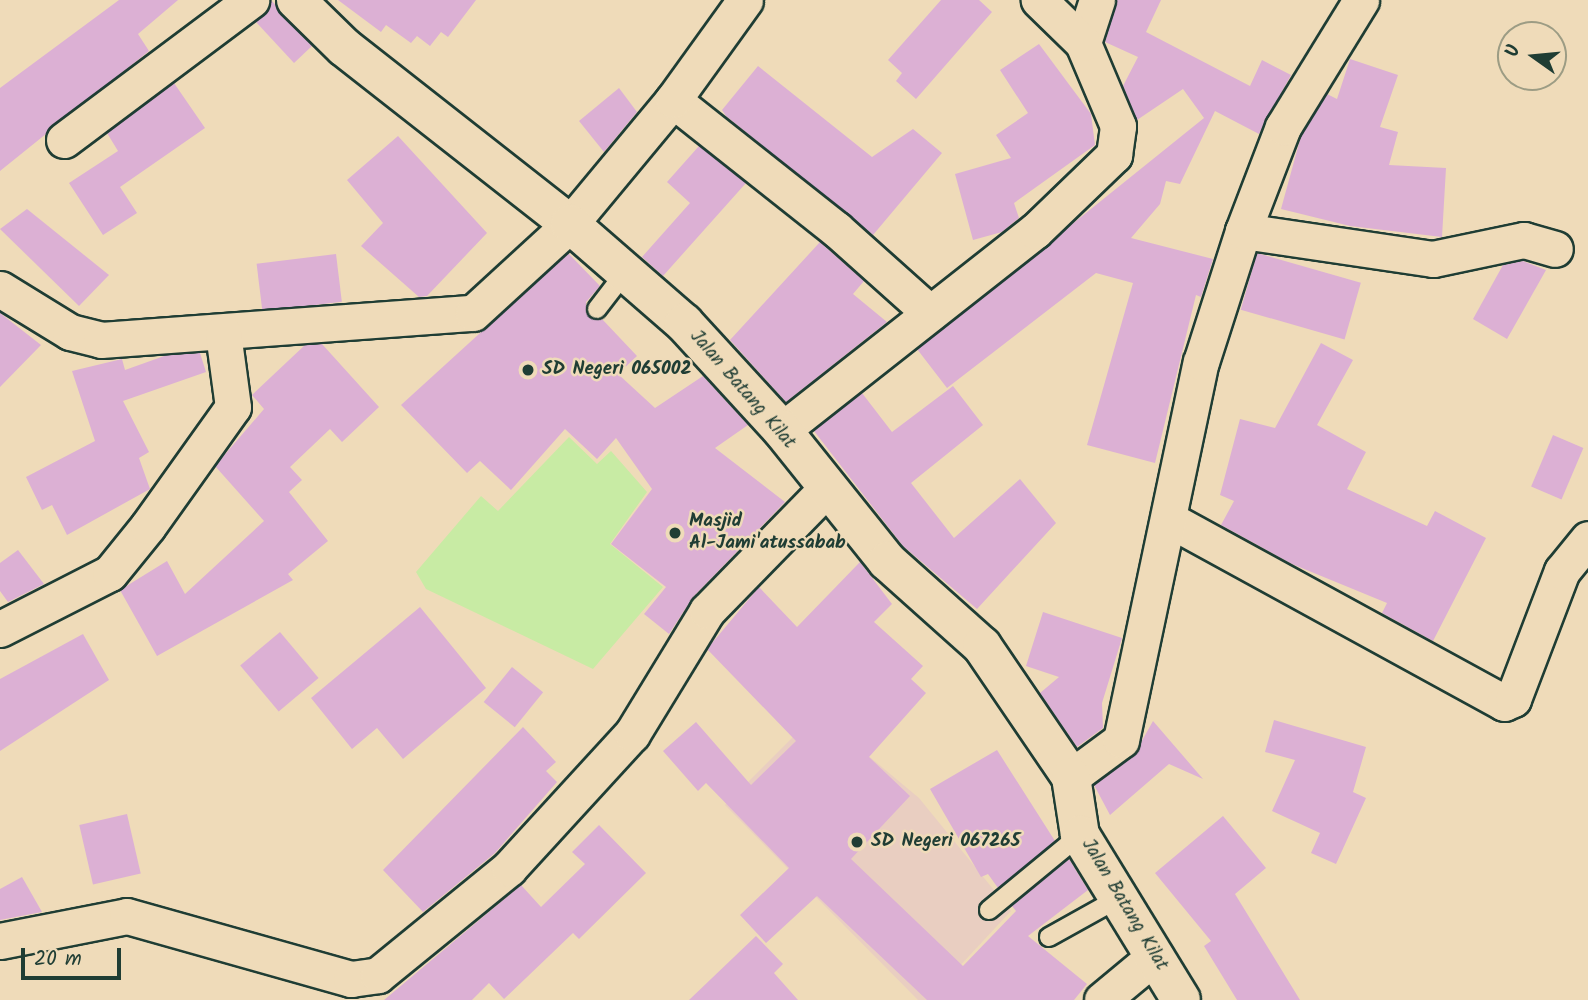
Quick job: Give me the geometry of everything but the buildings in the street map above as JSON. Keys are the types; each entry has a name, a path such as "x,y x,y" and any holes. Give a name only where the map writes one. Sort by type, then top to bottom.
{"street":[{"path":"64,140 251,0"},
{"name":"Jalan Batang Kilat","path":"296,0 344,47 570,224 624,274 684,323 782,430 824,491 887,561 982,646 1071,776 1080,835 1121,897 1181,1000"},
{"path":"0,289 70,332 101,340 473,313 570,224 673,100 745,0"},
{"path":"782,430 1035,230 1114,155 1118,126 1083,43 1040,0"},
{"path":"1083,43 1097,0"},
{"path":"1071,776 1121,740 1170,520 1201,362 1242,231 1283,127 1361,0"},
{"path":"673,100 836,229 930,313"},
{"path":"1242,231 1433,259 1524,240 1555,249"},
{"path":"0,629 110,573 148,526 233,407 223,333"},
{"path":"0,941 127,916 351,979 378,975 509,868 632,734 707,611 824,491"},
{"path":"1170,520 1504,703 1513,699 1562,571 1588,539"},
{"path":"1102,1000 1155,956"}],"lane":[{"path":"597,309 624,274"},
{"path":"989,910 1080,835"},
{"path":"1049,937 1121,897"}],"shaded area":[{"name":"SD Negeri 067265","path":"817,713 919,798 1011,911 928,1000 918,1000 725,805"}],"green space":[{"path":"569,437 597,464 611,451 647,492 610,544 663,587 593,669 426,589 416,572 481,496 498,511"}],"place":[{"name":"SD Negeri 065002","path":"528,370"},
{"name":"Masjid Al-Jami'atussabab","path":"675,533"},
{"name":"SD Negeri 067265","path":"857,842"}]}
